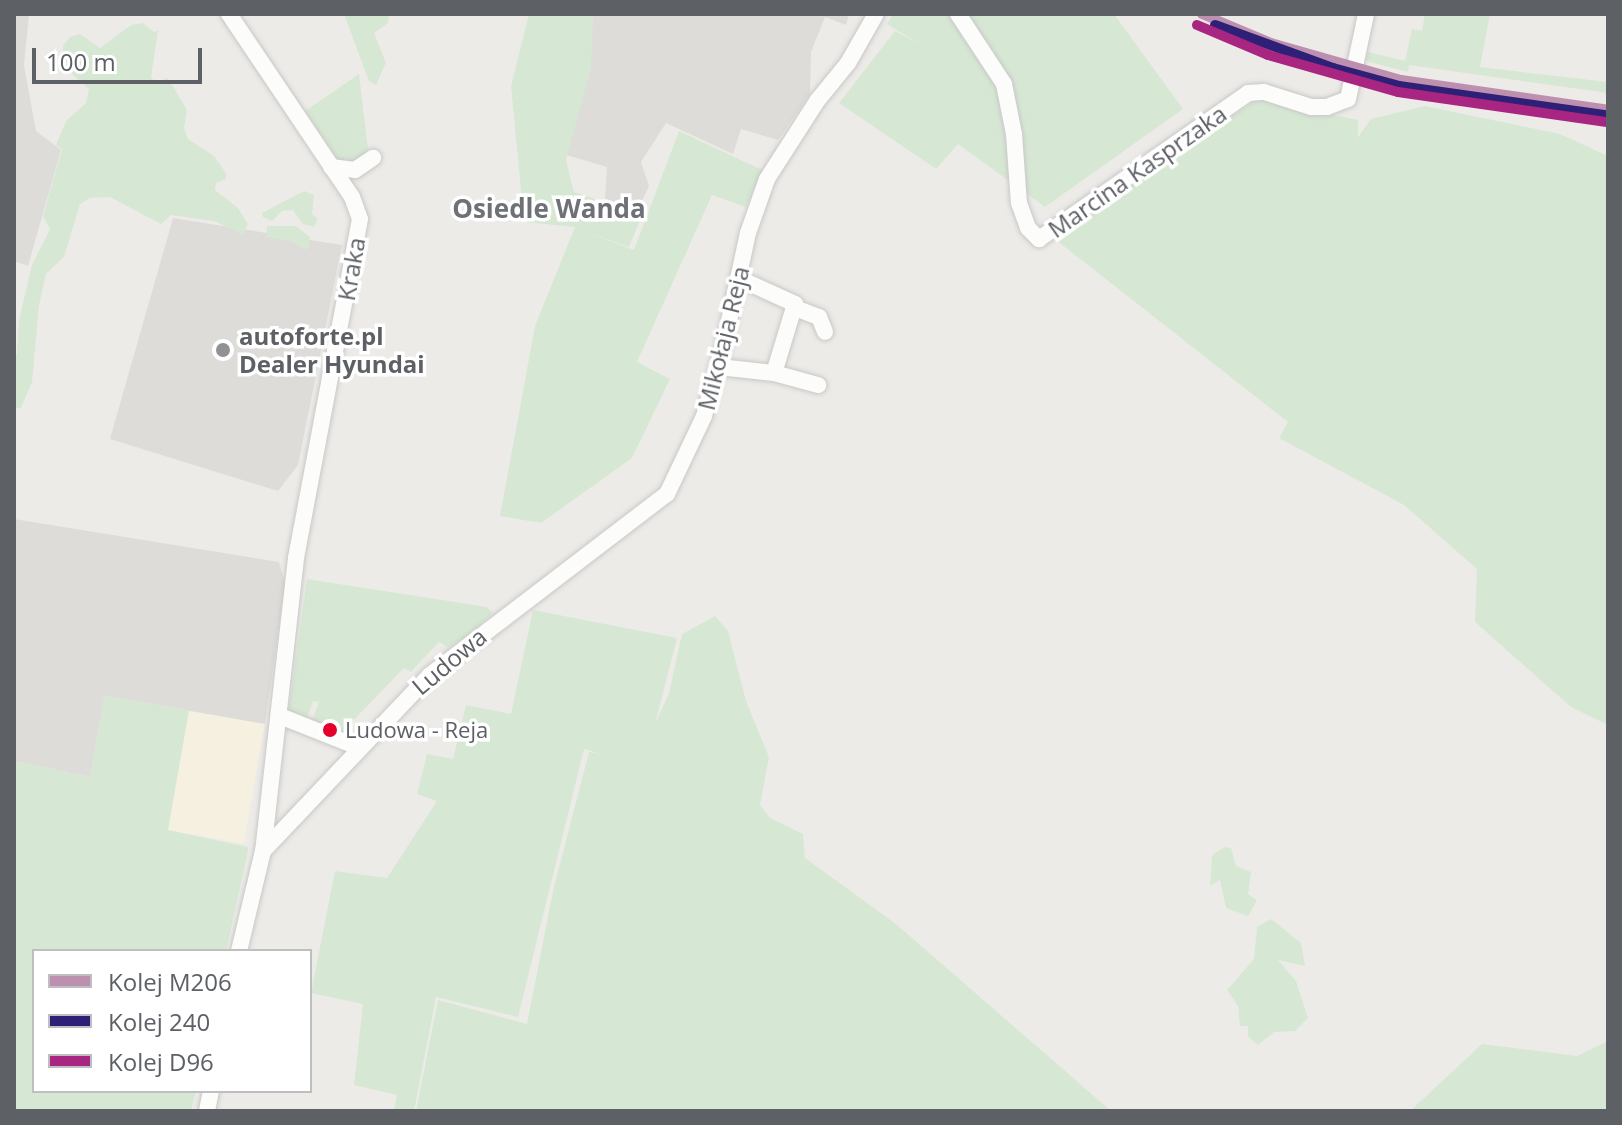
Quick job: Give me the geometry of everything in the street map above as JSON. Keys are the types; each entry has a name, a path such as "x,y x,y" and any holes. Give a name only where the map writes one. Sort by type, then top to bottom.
{"street":[{"name":"Kraka","path":"229,14 352,197 360,219 296,558"},
{"name":"Mikołaja Reja","path":"510,612 667,494 704,416 719,367 748,233 767,179 817,101 848,63 876,14"},
{"name":"Marcina Kasprzaka","path":"958,14 1004,84 1014,134 1019,203 1028,228 1039,239 1248,93 1264,92 1311,107 1327,107 1348,99 1357,70 1366,14"},
{"path":"331,167 355,170 373,158"},
{"path":"738,278 793,301 795,308 774,373"},
{"path":"795,308 822,319 825,332"},
{"path":"719,367 774,373 818,385"},
{"name":"Ludowa","path":"239,949 263,851 296,558"},
{"name":"Ludowa","path":"263,851 358,747 430,675 510,612"},
{"path":"280,716 358,747"}],"shaded area":[{"path":"14,14 29,14 24,65 36,131 61,150 28,266 14,261"},
{"path":"592,14 849,14 846,25 825,17 811,52 810,94 778,140 741,129 733,154 666,123 641,162 649,186 638,210 605,199 607,167 560,153"},
{"path":"173,218 342,245 298,465 278,491 110,439"},
{"path":"14,519 279,562 285,584 265,724 105,696 90,777 14,761"},
{"path":"189,710 265,723 244,844 168,830"}],"green space":[{"path":"344,14 389,14 388,23 374,33 386,63 376,85 369,81"},
{"path":"529,14 593,14 591,67 566,160 574,192 642,215 629,247 586,232 634,250 679,131 762,170 746,207 712,195 637,362 670,379 632,458 541,523 500,516 535,326 575,227 524,222 511,86"},
{"path":"893,14 1114,14 1183,109 1045,207 958,144 936,169 839,103 895,31 919,44 887,24"},
{"path":"1425,14 1490,14 1480,67 1608,82 1608,93 1409,65 1408,72 1366,61 1368,52 1405,61 1412,29 1422,31"},
{"path":"143,23 154,32 158,30 151,78 157,82 168,78 187,110 184,127 188,139 214,156 226,173 226,179 216,183 215,190 238,208 248,224 243,234 214,221 171,215 161,224 110,197 90,198 80,204 64,257 46,274 39,305 32,382 21,408 14,408 14,357 17,354 19,320 32,265 50,229 43,216 62,149 56,145 66,121 86,103 89,89 74,76 63,57 63,46 70,37 80,34 100,48 131,25"},
{"path":"359,74 368,150 360,163 340,163 305,111"},
{"path":"1257,99 1358,120 1358,137 1371,119 1425,106 1560,134 1608,156 1608,725 1571,707 1475,622 1477,569 1404,505 1279,438 1288,422 1056,240"},
{"path":"304,191 314,195 312,214 318,219 314,227 303,224 293,210 282,211 272,221 263,217 262,213"},
{"path":"267,226 296,226 310,237 309,246 305,250 290,241 266,237"},
{"path":"307,579 487,607 493,613 469,635 448,647 439,642 411,672 404,668 342,732 312,721 319,702 313,701 306,721 292,715 289,708"},
{"path":"533,610 677,638 655,724 669,693 682,634 715,616 728,631 746,701 769,757 760,805 770,818 803,834 805,858 896,924 1111,1111 416,1111 438,1000 527,1024 553,891 589,752 601,754 584,749 518,1017 436,997 414,1111 394,1111 397,1095 354,1085 363,1004 312,993 335,871 387,878 437,801 417,794 427,754 453,759 466,705 511,714"},
{"path":"104,696 189,710 168,830 248,847 248,851 226,949 32,949 32,1093 196,1093 191,1111 14,1111 14,761 90,777"},
{"path":"1225,847 1231,848 1236,866 1251,872 1248,894 1257,900 1248,916 1226,908 1220,880 1210,886 1212,855"},
{"path":"1271,919 1301,943 1305,966 1278,960 1296,981 1308,1018 1295,1031 1274,1032 1258,1045 1248,1036 1248,1026 1240,1026 1238,1006 1227,990 1254,959 1257,927"},
{"path":"1608,1041 1608,1111 1410,1111 1482,1044 1577,1056"}],"rail line":[{"name":"M206","path":"1202,14 1271,43 1401,80 1608,110"},
{"name":"D96","path":"1197,25 1268,55 1398,92 1607,122"},
{"name":"240","path":"1215,25 1333,68 1399,86 1606,115"}],"place":[{"name":"autoforte.pl Dealer Hyundai","path":"223,350"},
{"name":"Ludowa - Reja","path":"330,730"}],"district":[{"name":"Osiedle Wanda","path":"549,209"}]}
